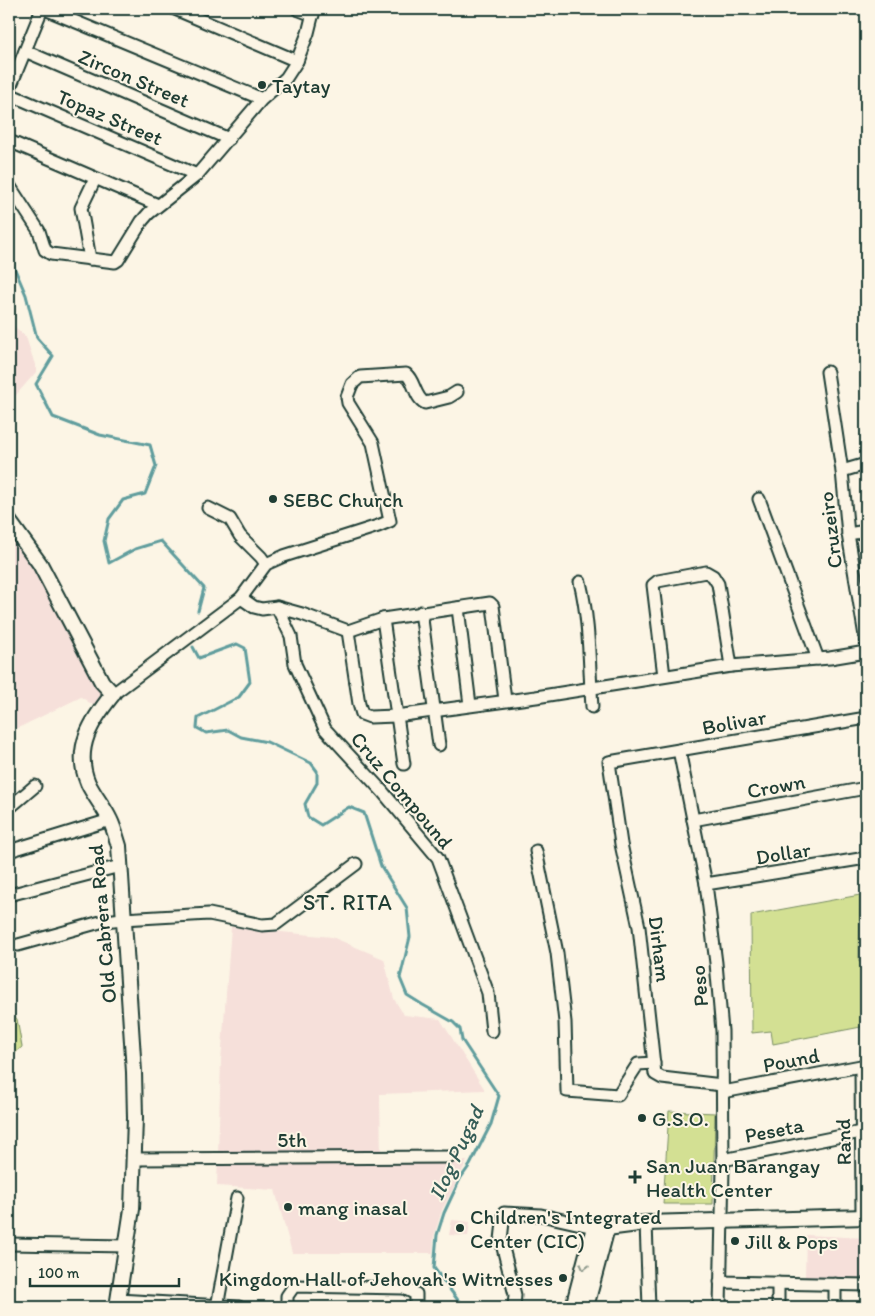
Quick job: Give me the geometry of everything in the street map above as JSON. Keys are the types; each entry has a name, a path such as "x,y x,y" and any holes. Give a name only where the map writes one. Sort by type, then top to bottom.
{"street":[{"path":"9,90 44,9 262,99"},
{"path":"175,9 297,61"},
{"path":"9,186 40,231 45,250 51,254 115,262 142,221 158,205 197,176 262,99 286,78 297,61 314,12 298,9"},
{"name":"Zircon Street","path":"25,51 229,139"},
{"name":"Topaz Street","path":"9,94 197,176"},
{"path":"9,141 158,205"},
{"path":"90,259 81,208 95,178"},
{"name":"Cruzeiro","path":"827,372 842,471 848,534 862,596 866,642"},
{"path":"9,521 40,564 102,682 112,694 241,598 266,564 284,556 390,521 373,443 348,403 347,392 352,384 360,377 406,374 410,378 420,400 425,402 449,397 456,392"},
{"path":"842,471 866,464"},
{"path":"759,499 824,659"},
{"path":"208,508 230,519 240,536 266,564"},
{"path":"848,534 866,531"},
{"path":"664,676 653,585 658,581 706,572 713,576 718,584 731,666"},
{"path":"580,582 587,625 592,707"},
{"path":"241,598 254,607 262,609 276,607 302,614 348,631 383,619 490,603 493,606 505,700"},
{"name":"Cruz Compound","path":"276,607 290,636 295,664 325,729 382,791 438,858 488,993 492,1031"},
{"path":"458,608 470,705"},
{"path":"421,612 439,745"},
{"path":"383,619 404,764"},
{"path":"348,631 362,714 370,717 396,716 731,666 824,659 866,652"},
{"name":"Old Cabrera Road","path":"112,694 97,714 84,741 83,766 88,783 110,820 119,846 134,1072 135,1118 132,1209 117,1304"},
{"name":"Bolivar","path":"609,762 866,718"},
{"name":"Peso","path":"679,750 706,884 722,1031 723,1160 720,1307"},
{"name":"Dirham","path":"609,762 621,844 640,927 654,1063"},
{"path":"9,808 35,786"},
{"name":"Crown","path":"693,820 866,788"},
{"path":"9,851 110,820"},
{"path":"536,851 557,953 565,1022 566,1091 618,1095 638,1064 654,1063 655,1074 662,1078 723,1089"},
{"name":"Dollar","path":"706,884 866,858"},
{"path":"18,945 104,921 123,919 209,914 262,925 276,924 356,864"},
{"path":"9,895 120,866"},
{"name":"Pound","path":"723,1089 863,1066"},
{"name":"Rand","path":"863,1066 864,1217"},
{"name":"Peseta","path":"723,1160 862,1132"},
{"name":"5th","path":"134,1159 450,1157"},
{"path":"217,1307 237,1198"},
{"path":"514,1307 515,1295 501,1240 504,1213 541,1215 600,1228 646,1223 864,1217"},
{"path":"646,1223 649,1307"},
{"path":"574,1307 600,1228"},
{"path":"586,1307 600,1228"},
{"path":"9,1244 127,1246"},
{"path":"720,1282 866,1285"},
{"path":"778,1283 778,1307"},
{"path":"835,1284 835,1307"},
{"path":"287,1307 287,1296 294,1286 404,1288 416,1294 416,1307"},
{"path":"117,1304 239,1307"}],"shaded area":[{"path":"14,326 26,337 37,371 16,395 9,394 9,330"},
{"path":"9,530 31,560 106,695 96,707 81,697 18,728 9,728"},
{"path":"231,927 332,937 384,959 394,999 404,1015 440,1019 485,1090 380,1094 381,1162 467,1161 442,1210 434,1236 433,1253 292,1253 275,1190 217,1186 221,1061"},
{"name":"Children's Integrated Center (CIC)","path":"452,1220 470,1222 468,1236 449,1235"},
{"path":"806,1235 866,1238 866,1279 805,1278"}],"green space":[{"path":"860,895 859,962 866,961 866,1026 773,1044 771,1031 752,1033 751,915"},
{"path":"9,1010 17,1019 22,1047 9,1058"},
{"path":"669,1111 715,1113 713,1204 663,1204"}],"waterway":[{"name":"Ilog Pugad","path":"9,237 12,242 14,267 26,295 37,338 53,356 36,384 53,417 100,435 150,445 156,466 145,494 123,500 109,519 104,541 109,563 135,549 161,541 204,588 198,611"},
{"name":"Ilog Pugad","path":"193,647 199,658 237,644 245,648 250,682 239,697 198,718 197,728 206,733 228,730 241,737 267,742 311,763 317,771 317,783 305,804 308,817 321,825 349,807 364,813 381,866 407,908 410,937 400,978 407,995 453,1022 460,1029 462,1040 499,1096 491,1124 470,1165 460,1179 444,1213 437,1235 434,1268 463,1307"}],"place":[{"name":"Taytay","path":"262,85"},
{"name":"SEBC Church","path":"273,499"},
{"name":"G.S.O.","path":"642,1118"},
{"name":"San Juan Barangay Health Center","path":"635,1177"},
{"name":"mang inasal","path":"288,1207"},
{"name":"Children's Integrated Center (CIC)","path":"460,1228"},
{"name":"Jill & Pops","path":"735,1241"},
{"name":"Kingdom Hall of Jehovah's Witnesses","path":"563,1278"}],"district":[{"name":"ST. RITA","path":"348,902"}]}
